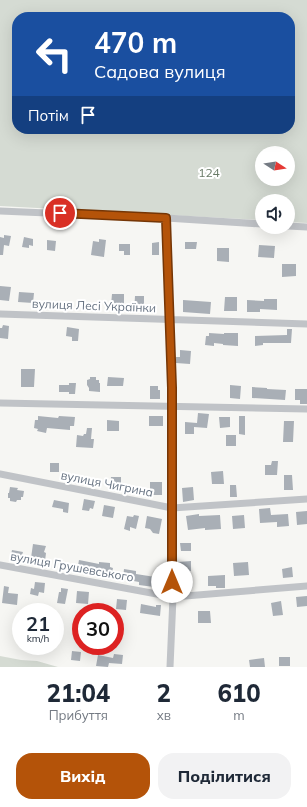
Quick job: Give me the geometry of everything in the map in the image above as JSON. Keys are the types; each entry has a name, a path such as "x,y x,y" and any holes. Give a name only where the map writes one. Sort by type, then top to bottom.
{"street":[{"path":"0,210 255,224"},
{"path":"166,218 172,406 172,597 170,667"},
{"path":"295,226 307,227"},
{"name":"вулиця Лесі Українки","path":"0,314 307,324"},
{"path":"0,403 307,409"},
{"name":"вулиця Чигрина","path":"0,474 172,508 307,499"},
{"name":"вулиця Грушевського","path":"0,565 172,597 307,586"}],"green space":[{"name":"124","path":"0,0 307,0 307,223 295,222 295,194 255,194 255,220 0,206"},
{"path":"0,656 37,661 58,667 0,667"}],"building":[{"path":"4,235 11,236 9,246 4,245 3,255 0,255 0,237 4,238"},
{"path":"24,237 33,239 33,246 29,245 29,248 22,247"},
{"path":"99,239 106,240 104,257 91,255 93,241 99,242"},
{"path":"47,240 56,241 55,251 47,250"},
{"path":"159,242 159,255 152,255 152,243"},
{"path":"185,242 197,242 196,249 185,249"},
{"path":"119,244 130,244 130,255 124,255 124,251 119,251"},
{"path":"259,245 275,246 274,258 258,257"},
{"path":"217,248 229,248 229,262 217,261"},
{"path":"282,264 296,264 296,276 282,277"},
{"path":"0,286 11,287 9,301 0,300"},
{"path":"19,292 34,293 33,303 18,302"},
{"path":"112,294 124,294 124,305 111,305"},
{"path":"135,296 144,296 144,313 134,313"},
{"path":"225,297 237,297 237,311 224,311"},
{"path":"264,299 277,299 277,310 260,309 260,312 247,312 247,300 264,301"},
{"path":"183,300 211,302 210,314 183,312"},
{"path":"3,325 9,326 8,339 0,338 0,328 2,328"},
{"path":"67,327 79,329 78,341 72,341 72,337 66,336"},
{"path":"287,329 292,329 291,343 263,343 263,345 255,346 255,336 287,335"},
{"path":"209,333 238,333 238,346 214,343 214,346 205,345 206,336 209,336"},
{"path":"180,350 191,351 190,364 176,363 176,357 180,357"},
{"path":"21,369 35,369 34,387 21,387"},
{"path":"90,377 96,377 96,380 99,380 100,392 89,391 87,380 90,379"},
{"path":"108,377 124,378 123,386 107,386"},
{"path":"69,383 76,383 75,394 69,394 69,392 59,392 59,385 69,385"},
{"path":"230,385 241,386 240,399 230,398"},
{"path":"150,386 158,386 158,390 160,390 160,399 150,399"},
{"path":"252,387 286,390 285,400 252,398"},
{"path":"295,389 307,389 307,404 300,404 300,400 295,400"},
{"path":"198,413 209,414 207,428 194,427 194,434 185,434 185,422 197,423"},
{"path":"38,416 58,418 59,416 75,417 74,426 70,426 70,430 47,428 46,433 37,431 38,429 34,428 35,420 38,420"},
{"path":"149,416 163,416 163,426 149,426"},
{"path":"239,416 245,416 245,435 239,434"},
{"path":"219,417 230,417 230,427 220,428"},
{"path":"107,420 119,421 119,431 107,431"},
{"path":"284,421 294,421 293,442 283,442"},
{"path":"87,428 92,428 91,439 94,439 93,448 76,447 77,435 83,436 86,434"},
{"path":"226,435 236,435 236,446 226,446"},
{"path":"272,461 278,461 277,475 265,475 265,465 271,465"},
{"path":"50,463 59,463 59,472 50,472"},
{"path":"223,471 224,484 212,484 211,472"},
{"path":"284,475 292,475 293,490 284,490"},
{"path":"111,477 121,477 121,486 110,485"},
{"path":"150,482 162,482 162,495 150,495"},
{"path":"230,485 236,485 237,497 230,497"},
{"path":"10,487 18,488 17,490 24,491 21,500 17,500 16,502 10,501 10,498 8,498 8,493"},
{"path":"193,487 194,500 183,502 182,488"},
{"path":"84,499 95,501 93,509 90,508 89,511 82,510"},
{"path":"54,500 69,503 68,513 63,512 63,509 52,507"},
{"path":"104,505 115,507 113,518 102,516"},
{"path":"270,508 271,515 288,514 289,526 277,527 277,522 260,523 259,509"},
{"path":"307,511 307,524 297,525 296,512"},
{"path":"199,514 199,516 220,515 221,529 205,530 205,528 188,530 186,516"},
{"path":"134,515 139,516 136,529 130,527 130,531 124,529 127,516 133,517"},
{"path":"244,515 245,528 233,529 232,516"},
{"path":"147,516 162,519 159,534 153,533 150,529 145,528"},
{"path":"180,543 191,543 191,551 181,551"},
{"path":"33,544 46,546 44,552 46,553 45,561 31,558"},
{"path":"12,550 23,552 21,558 18,557 17,562 10,560"},
{"path":"79,560 99,564 99,562 110,563 110,567 113,568 111,577 77,571"},
{"path":"191,561 191,590 178,590 178,562"},
{"path":"248,562 249,575 234,576 233,563"},
{"path":"292,567 293,577 283,578 282,569"},
{"path":"124,569 136,571 136,574 155,577 154,587 139,585 139,582 123,579"},
{"path":"225,575 225,588 208,586 208,576"},
{"path":"35,582 45,583 44,593 39,592 38,596 30,594 31,588 34,589"},
{"path":"4,586 9,587 8,593 18,594 17,603 12,603 12,604 2,603"},
{"path":"61,588 68,589 65,604 57,603 59,592 61,592"},
{"path":"77,591 89,592 88,603 76,603"},
{"path":"307,596 307,606 297,607 296,597"},
{"path":"117,599 127,600 126,610 124,610 124,603 117,603"},
{"path":"281,601 283,615 273,616 271,603"},
{"path":"141,604 156,607 156,605 161,605 160,616 140,613"},
{"path":"198,611 210,611 211,623 198,623"},
{"path":"72,651 72,655 81,655 80,661 71,660"},
{"path":"98,655 113,658 114,655 123,655 122,664 109,663 108,667 96,666"},
{"path":"279,657 290,657 290,666 279,666"},
{"path":"264,658 265,667 250,667 249,660"}],"route":[{"path":"60,213 166,218 172,388 172,582"}]}
